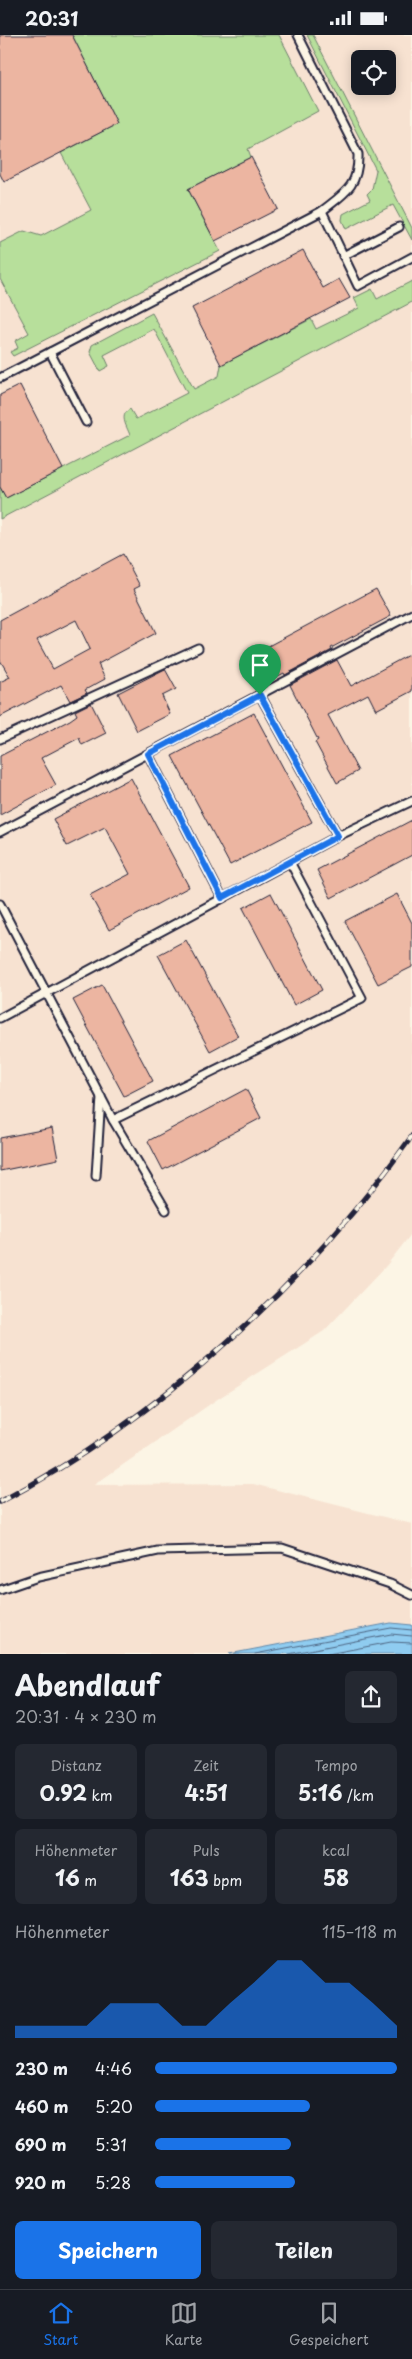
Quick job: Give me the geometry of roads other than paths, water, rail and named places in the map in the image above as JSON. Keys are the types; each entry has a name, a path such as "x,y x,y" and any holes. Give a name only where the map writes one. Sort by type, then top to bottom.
{"lane":[{"path":"0,378 322,211 348,191 359,171 358,154 298,35"},
{"path":"322,211 358,286 412,257"},
{"path":"343,256 399,227"},
{"path":"50,352 86,422"},
{"path":"0,831 412,614"},
{"path":"0,739 198,648"},
{"path":"260,695 338,836"},
{"path":"148,754 222,898"},
{"path":"0,1018 338,836 412,801"},
{"path":"113,1120 362,998 290,862"},
{"path":"0,903 113,1120 166,1210"},
{"path":"96,1176 101,1097"},
{"path":"0,1590 38,1577 158,1551 282,1548 390,1584 412,1595"}],"water":[{"path":"391,1623 412,1625 412,1654 229,1654"}],"railway":[{"path":"0,1502 59,1468 117,1430 173,1388 227,1343 278,1294 326,1243 371,1190 412,1136"}]}
